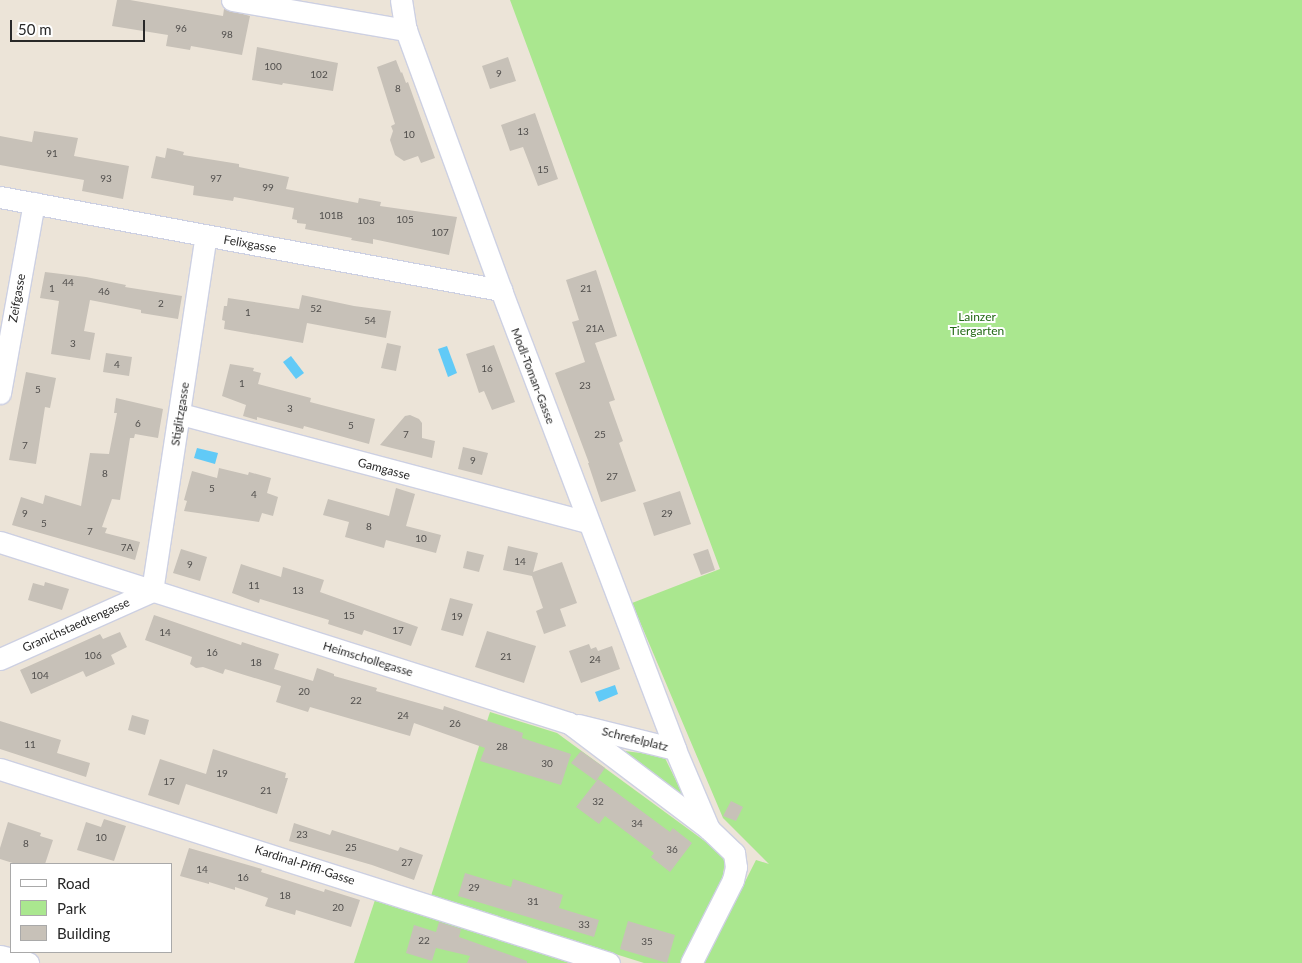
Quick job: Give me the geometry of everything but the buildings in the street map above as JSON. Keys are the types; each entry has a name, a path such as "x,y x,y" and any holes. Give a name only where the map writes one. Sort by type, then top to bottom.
{"street":[{"path":"232,0 406,30"},
{"name":"Modl-Toman-Gasse","path":"401,0 406,30 501,290 675,749"},
{"name":"Felixgasse","path":"0,197 501,290"},
{"name":"Zeifgasse","path":"0,393 34,203"},
{"name":"Stiglitzgasse","path":"152,591 206,236"},
{"name":"Gamgasse","path":"180,414 588,522"},
{"name":"Heimschollegasse","path":"0,542 569,723 709,829 734,853 736,867 733,880 691,963"},
{"name":"Granichstaedtengasse","path":"0,659 152,591"},
{"name":"Schrefelplatz","path":"569,723 675,749 709,829"},
{"name":"Kardinal-Piffl-Gasse","path":"0,769 609,963"},
{"path":"0,956 28,963"}],"green space":[{"name":"Lainzer Tiergarten","path":"510,0 1302,0 1302,963 704,963 756,860 769,864 723,818 632,603 720,569"},
{"path":"490,712 557,733 721,853 725,862 722,880 681,963 644,963 431,896"},
{"path":"625,751 664,756 684,797 625,755"},
{"path":"376,897 585,963 354,963"}],"water":[{"path":"447,346 457,373 448,377 438,349"},
{"path":"291,356 304,373 296,379 283,362"},
{"path":"197,448 218,453 215,464 194,458"},
{"path":"615,685 618,694 599,702 595,692"}]}
